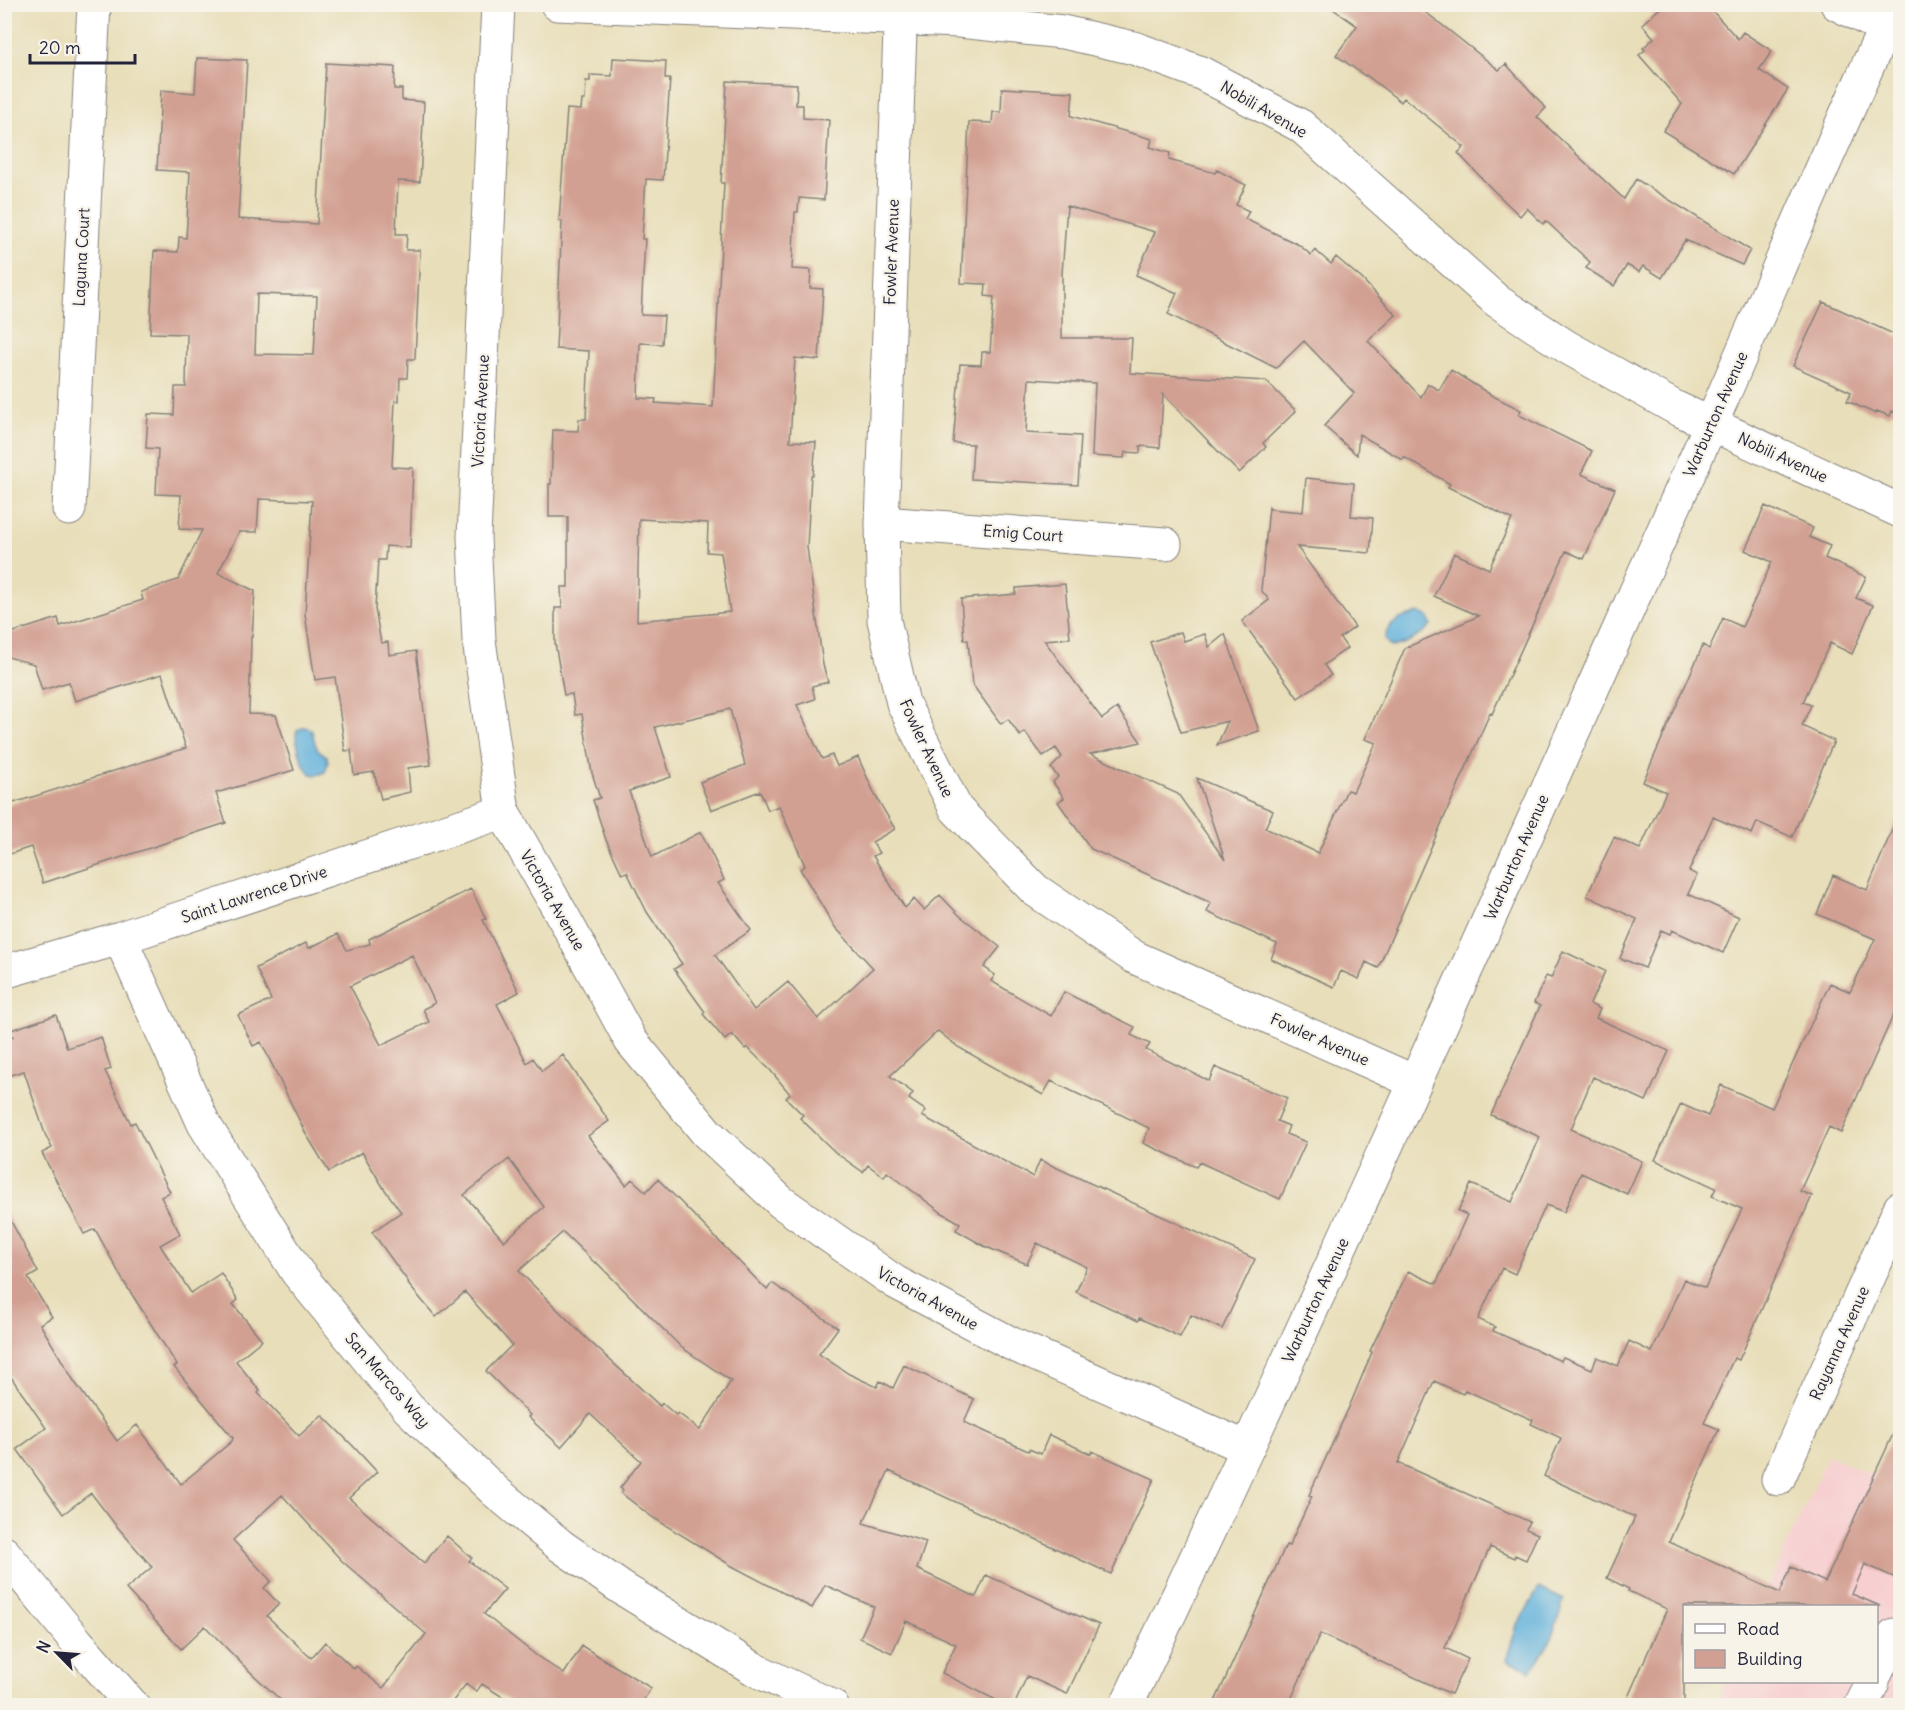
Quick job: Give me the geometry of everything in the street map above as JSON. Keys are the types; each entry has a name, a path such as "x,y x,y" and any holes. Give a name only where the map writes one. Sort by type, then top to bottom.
{"street":[{"name":"Laguna Court","path":"69,509 94,4"},
{"name":"Victoria Avenue","path":"498,4 474,537 479,640 503,812 631,1041 707,1133 781,1202 914,1293 1012,1344 1247,1448"},
{"name":"Nobili Avenue","path":"557,4 900,12 1063,32 1134,48 1201,73 1301,126 1497,301 1568,347 1676,408 1900,511"},
{"path":"1837,4 1891,16"},
{"name":"Fowler Avenue","path":"900,12 882,523 884,620 903,703 956,809 1035,890 1134,957 1415,1082"},
{"name":"Warburton Avenue","path":"1126,1706 1415,1082 1891,16"},
{"name":"Emig Court","path":"882,523 1165,544"},
{"name":"Saint Lawrence Drive","path":"4,972 120,938 503,812"},
{"name":"San Marcos Way","path":"120,938 204,1124 297,1272 408,1408 496,1492 561,1546 623,1589 756,1670 832,1706"},
{"name":"Rayanna Avenue","path":"1778,1479 1900,1208"},
{"path":"4,1553 133,1706"},
{"path":"1878,1669 1894,1635 1900,1638"},
{"path":"1862,1706 1873,1683"}],"shaded area":[{"path":"1828,1455 1900,1488 1900,1705 1715,1706 1726,1683 1878,1683 1878,1605 1759,1605"}],"water":[{"path":"1418,613 1427,616 1431,625 1413,639 1391,647 1385,640 1388,629 1401,619"},
{"path":"305,727 311,729 316,747 327,756 328,763 325,772 317,775 308,771 300,754 296,734 297,730"},
{"path":"1539,1588 1564,1600 1551,1640 1531,1671 1506,1660 1517,1626"}],"building":[{"path":"1326,4 1413,4 1499,70 1506,64 1546,108 1537,117 1624,199 1636,179 1750,250 1742,265 1685,240 1662,278 1643,266 1639,272 1627,265 1614,286 1586,268 1590,262 1546,221 1543,224 1527,208 1520,216 1458,153 1464,147 1404,98 1401,102 1336,55 1357,26"},
{"path":"1665,4 1706,4 1738,39 1743,32 1772,51 1759,70 1788,89 1734,174 1663,131 1682,104 1639,55 1654,38 1642,24"},
{"path":"197,58 247,60 238,219 317,224 326,63 395,67 394,89 402,89 402,100 424,102 420,182 398,181 396,234 407,234 406,250 420,250 415,359 408,359 407,378 400,378 399,401 395,401 392,467 413,468 410,548 386,546 385,560 378,560 375,609 381,643 388,642 389,655 416,651 431,765 408,768 410,792 381,799 374,772 354,775 351,750 345,751 335,677 315,680 305,614 312,501 259,499 257,532 239,532 218,573 255,591 249,714 276,715 294,770 216,793 226,823 43,883 31,847 4,856 4,806 186,748 162,674 75,701 69,682 42,690 34,664 4,656 4,635 58,618 60,626 143,600 141,592 178,580 202,530 179,529 181,495 156,494 158,449 146,448 148,414 174,415 175,387 186,387 187,334 150,333 154,251 178,252 179,237 186,238 190,172 157,170 161,90 195,93","holes":["257,294 317,296 314,355 255,354"]},
{"path":"613,58 666,61 665,79 670,79 663,180 646,179 642,239 645,239 641,315 664,316 662,344 640,343 638,398 656,399 655,403 713,407 727,81 797,84 796,105 803,105 803,118 829,120 824,200 799,198 798,212 795,212 792,269 811,270 810,288 823,289 819,360 795,358 790,441 816,442 813,475 811,475 807,547 823,665 828,682 812,686 815,699 797,705 822,759 832,755 837,766 858,757 875,795 895,829 872,842 879,853 873,856 905,908 914,899 924,910 940,895 959,915 1000,947 984,967 995,975 991,981 1051,1016 1064,992 1135,1027 1131,1035 1150,1044 1146,1050 1209,1081 1215,1067 1287,1098 1277,1121 1289,1126 1286,1134 1306,1142 1280,1199 1199,1162 1196,1167 1143,1143 1149,1128 1051,1081 1043,1095 958,1047 938,1031 890,1076 913,1093 909,1099 926,1111 922,1116 1033,1177 1040,1160 1255,1259 1222,1329 1191,1315 1180,1337 1139,1318 1138,1321 1076,1292 1087,1267 1037,1243 1027,1264 984,1246 956,1230 960,1223 941,1212 887,1172 884,1177 868,1165 863,1172 836,1153 800,1118 803,1115 786,1098 790,1094 771,1071 747,1047 745,1049 732,1034 725,1040 703,1014 705,1012 674,969 682,964 647,912 627,872 622,874 606,840 593,800 600,798 592,773 582,714 575,715 572,694 564,695 555,643 555,608 562,608 561,587 568,587 568,517 549,517 553,430 578,431 579,419 586,419 589,351 556,349 562,221 559,221 567,109 581,110 582,100 585,100 586,81 590,81 590,75 612,76","holes":["639,519 708,523 707,552 721,553 730,612 637,621","730,709 745,765 700,782 711,810 760,791 768,810 779,806 805,866 800,869 834,926 873,968 818,1019 788,982 754,1010 715,955 751,930 718,883 724,880 701,832 652,857 629,791 671,777 655,727"]},
{"path":"1002,88 1073,92 1071,116 1152,139 1150,147 1170,153 1169,160 1215,173 1217,170 1246,185 1236,205 1249,211 1245,219 1299,245 1311,255 1315,250 1331,264 1336,257 1362,279 1396,315 1368,341 1421,397 1428,384 1439,390 1451,370 1491,395 1521,410 1519,415 1592,451 1581,474 1615,489 1584,559 1566,551 1492,714 1490,713 1378,968 1366,962 1359,979 1341,971 1334,987 1271,959 1277,944 1207,912 1211,903 1091,849 1058,802 1064,798 1053,782 1058,777 1051,768 1062,757 1056,748 1043,756 1025,732 1020,736 1008,719 1001,724 972,684 968,640 964,640 961,599 1016,594 1016,588 1065,584 1070,638 1044,640 1102,719 1117,708 1141,742 1090,754 1178,794 1225,860 1197,778 1273,811 1265,828 1318,853 1347,790 1353,792 1376,743 1365,739 1405,648 1479,616 1434,596 1454,553 1489,569 1512,519 1448,487 1450,484 1359,434 1357,455 1324,426 1354,393 1304,341 1276,368 1168,314 1177,293 1136,275 1155,232 1067,206 1062,274 1062,338 1132,338 1130,373 1266,381 1296,411 1263,443 1266,447 1239,473 1163,394 1160,448 1140,446 1140,453 1125,452 1124,458 1092,456 1095,383 1029,379 1026,433 1081,436 1078,485 971,479 973,444 953,443 960,364 981,365 982,352 990,352 994,297 985,296 986,284 961,283 969,122 992,123 993,112 1001,112"},
{"path":"1823,302 1900,337 1900,415 1892,411 1890,416 1877,411 1876,414 1847,401 1851,392 1793,366"},
{"path":"1306,478 1354,483 1351,516 1373,518 1370,553 1297,547 1355,627 1340,638 1347,648 1324,665 1331,675 1298,698 1242,621 1269,600 1261,590 1269,507 1270,509 1303,512"},
{"path":"1765,506 1813,528 1809,537 1830,546 1825,558 1866,577 1856,598 1873,605 1852,654 1830,643 1803,702 1811,705 1802,726 1834,741 1792,837 1757,822 1752,834 1713,817 1689,871 1697,875 1688,894 1739,917 1723,953 1672,930 1670,934 1661,930 1645,968 1620,958 1637,919 1587,896 1614,837 1640,849 1666,792 1643,782 1703,645 1709,649 1723,618 1742,627 1772,562 1745,550"},
{"path":"1181,632 1184,641 1205,634 1209,647 1225,634 1259,731 1217,745 1228,721 1181,732 1150,642"},
{"path":"1900,811 1900,1000 1841,1133 1829,1127 1800,1191 1812,1196 1739,1360 1734,1358 1704,1423 1719,1429 1669,1542 1780,1593 1791,1567 1825,1582 1900,1419 1900,1580 1865,1564 1852,1594 1878,1605 1683,1605 1684,1706 1624,1706 1667,1609 1628,1591 1629,1589 1607,1578 1635,1517 1544,1476 1561,1438 1531,1424 1533,1420 1465,1390 1463,1394 1434,1381 1398,1463 1530,1522 1526,1529 1538,1534 1526,1560 1515,1555 1514,1558 1490,1547 1445,1648 1468,1659 1451,1694 1320,1634 1288,1706 1213,1706 1286,1545 1289,1546 1312,1496 1309,1495 1350,1405 1372,1352 1370,1351 1408,1271 1436,1284 1467,1215 1458,1211 1471,1184 1512,1202 1540,1137 1491,1115 1540,1006 1534,1003 1546,976 1551,978 1563,951 1605,971 1590,1004 1600,1009 1596,1018 1669,1051 1646,1101 1593,1077 1571,1129 1642,1161 1627,1194 1581,1173 1564,1212 1546,1205 1515,1274 1502,1268 1478,1319 1495,1327 1493,1331 1561,1361 1563,1357 1592,1369 1597,1357 1618,1366 1629,1341 1652,1352 1684,1279 1705,1288 1742,1209 1712,1196 1716,1188 1655,1160 1681,1104 1708,1116 1721,1085 1772,1108 1830,983 1850,992 1875,939 1817,914 1833,875 1867,890"},
{"path":"471,889 486,919 483,920 519,992 497,1004 527,1063 533,1058 542,1071 563,1055 609,1121 588,1136 626,1185 632,1179 646,1192 658,1179 767,1290 772,1283 838,1328 819,1354 849,1374 877,1387 880,1381 893,1388 904,1365 974,1399 964,1422 1028,1451 1029,1449 1041,1454 1049,1435 1091,1454 1092,1451 1154,1479 1111,1574 889,1471 863,1523 926,1542 917,1569 976,1597 986,1575 1099,1625 1067,1694 1027,1676 1014,1706 1008,1706 942,1673 956,1644 906,1621 892,1653 860,1638 874,1607 825,1585 812,1608 732,1566 652,1517 621,1493 623,1490 620,1488 641,1461 590,1414 561,1447 528,1417 530,1415 486,1371 512,1345 465,1292 436,1317 408,1284 372,1232 401,1212 362,1152 329,1172 306,1134 261,1042 253,1046 238,1015 271,1000 256,968 306,943 309,948 338,934 347,950 370,944 369,939","holes":["412,955 435,1003 423,1009 429,1022 381,1045 350,986","509,1159 544,1207 504,1241 464,1195","563,1232 681,1347 731,1381 700,1430 662,1403 660,1406 585,1337 519,1271"]},
{"path":"56,1015 67,1048 101,1037 111,1069 105,1071 131,1124 135,1122 170,1192 161,1197 180,1234 160,1245 191,1293 221,1273 238,1300 233,1304 262,1340 236,1361 260,1391 258,1393 299,1436 322,1415 377,1472 349,1498 424,1563 447,1536 472,1558 469,1561 505,1589 484,1614 564,1674 582,1646 651,1688 640,1706 517,1706 482,1684 476,1692 466,1684 449,1706 287,1706 205,1626 181,1649 126,1589 152,1567 91,1493 63,1514 17,1449 46,1428 4,1367 4,1208 38,1272 28,1278 52,1317 40,1324 74,1381 117,1441 137,1425 181,1484 233,1438 174,1367 177,1365 124,1282 95,1229 84,1234 42,1153 52,1148 24,1071 4,1077 4,1039 13,1037 11,1030","holes":["282,1495 342,1561 426,1634 383,1688 356,1666 354,1669 325,1642 311,1658 267,1616 279,1604 264,1588 271,1581 233,1540"]}]}
